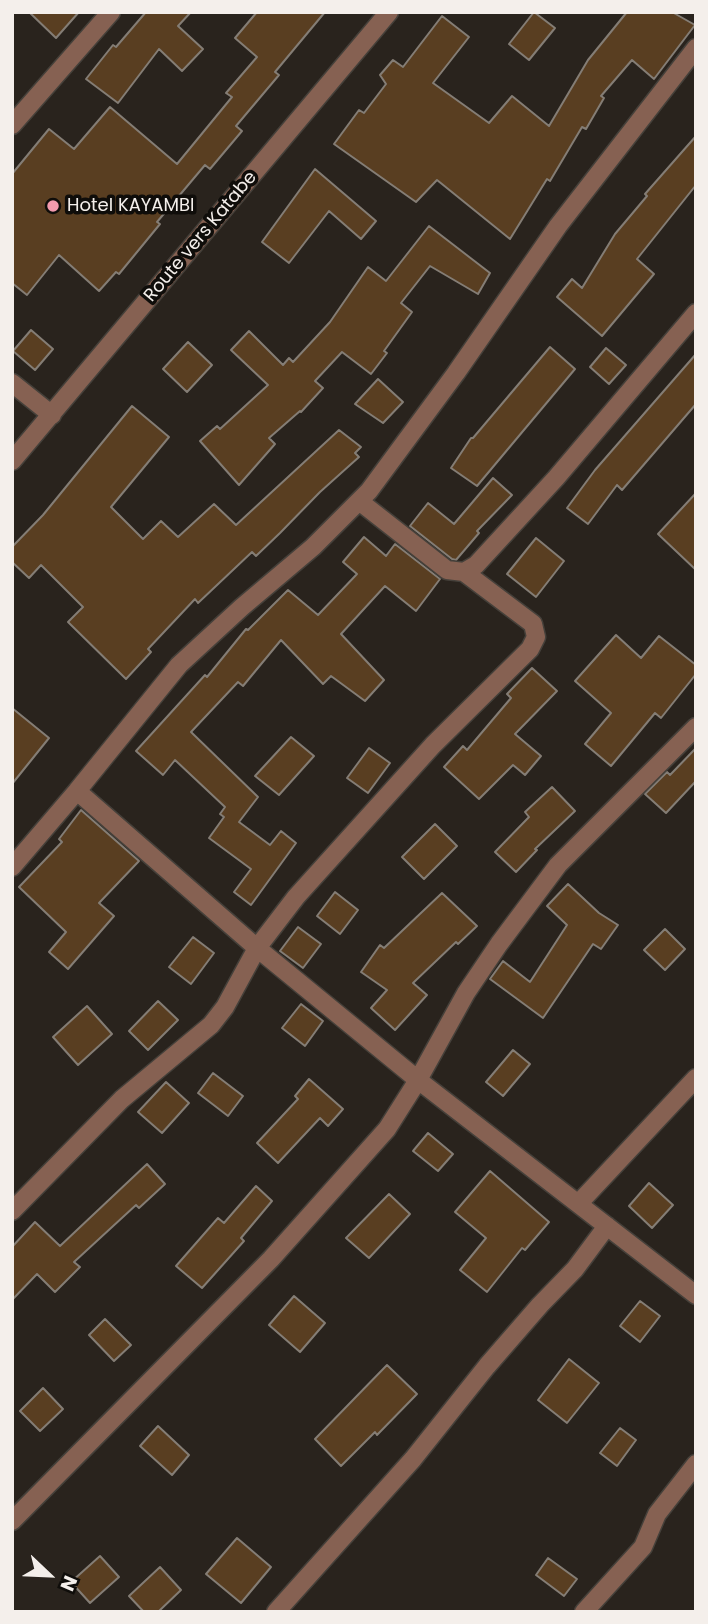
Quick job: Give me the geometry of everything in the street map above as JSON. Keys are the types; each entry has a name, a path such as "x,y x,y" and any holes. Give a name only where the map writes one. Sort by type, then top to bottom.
{"street":[{"path":"12,125 111,12"},
{"name":"Route vers Katabe","path":"12,461 389,12"},
{"path":"12,867 78,791 179,665 313,547 369,491 456,373 558,226 696,48"},
{"path":"464,572 476,565 556,478 696,313"},
{"path":"12,383 52,415"},
{"path":"12,1211 122,1099 211,1025 225,1007 257,948 296,897 433,745 530,649 536,637 533,624 464,572 447,570 359,501"},
{"path":"12,1521 271,1259 387,1129 418,1080 466,993 558,865 696,727"},
{"path":"78,791 257,948 418,1080 696,1295"},
{"path":"579,1203 696,1077"},
{"path":"276,1612 412,1459 540,1305 575,1269 607,1226"},
{"path":"583,1612 643,1546 657,1514 696,1464"}],"building":[{"path":"29,12 79,12 56,38"},
{"path":"146,12 191,12 178,26 203,49 182,71 159,49 118,103 86,79 113,45 116,47"},
{"path":"257,12 325,12 275,72 279,75 236,126 242,131 210,169 205,165 157,222 160,224 119,274 116,272 99,291 59,255 27,295 12,283 12,174 49,129 74,149 110,107 177,164 232,97 226,93 257,57 235,38"},
{"path":"534,12 555,28 529,60 509,44"},
{"path":"627,12 672,12 695,25 654,79 632,60 601,96 604,98 586,129 582,127 550,181 547,179 510,239 437,180 416,202 334,144 359,110 364,113 386,84 380,75 393,60 403,67 442,16 469,37 433,83 489,123 512,96 549,126 588,60"},
{"path":"696,136 696,185 637,259 654,274 602,336 557,297 572,279 582,288 615,234 647,196 645,194"},
{"path":"315,169 376,221 361,239 329,211 289,263 262,242"},
{"path":"429,226 490,273 478,294 430,266 401,303 412,312 371,374 342,352 315,381 323,388 301,412 269,438 275,444 239,485 200,441 217,426 220,429 268,385 231,350 249,331 283,365 289,358 293,362 330,322 368,267 386,281"},
{"path":"31,330 53,349 35,370 13,351"},
{"path":"188,342 212,365 187,392 163,369"},
{"path":"550,347 575,369 477,486 451,468 471,438"},
{"path":"606,348 626,365 609,384 590,367"},
{"path":"696,354 696,404 622,490 617,485 588,524 567,508 595,470"},
{"path":"378,379 403,402 383,423 355,404"},
{"path":"132,406 169,437 111,507 143,539 161,521 178,537 214,504 236,525 339,430 361,447 355,453 359,457 256,556 252,552 198,603 195,599 148,649 151,652 126,679 68,622 83,607 41,565 29,578 12,562 12,547 43,515"},
{"path":"493,478 512,495 477,531 479,533 456,560 410,526 428,503 454,524"},
{"path":"696,493 696,570 658,534"},
{"path":"364,537 386,556 395,544 440,579 416,611 385,586 341,634 384,680 365,701 331,676 323,684 281,640 243,686 238,682 191,732 258,797 239,822 270,845 281,831 296,843 251,905 234,892 251,869 209,838 224,817 220,814 225,807 175,760 163,775 136,751 205,675 207,677 246,629 288,590 318,615 357,574 343,562"},
{"path":"536,538 564,561 536,597 507,574"},
{"path":"616,635 641,658 659,636 696,665 696,674 661,718 655,713 611,766 585,744 611,713 575,681"},
{"path":"532,668 557,691 515,734 541,756 525,775 513,765 479,799 444,767 463,746 467,750 511,698 507,694"},
{"path":"12,708 49,738 12,784"},
{"path":"291,737 314,756 279,795 255,776"},
{"path":"369,748 390,763 368,793 347,778"},
{"path":"696,748 696,781 666,813 645,794 667,772 670,775"},
{"path":"552,787 575,811 535,849 537,850 516,872 495,852 529,817 525,812"},
{"path":"81,810 139,861 99,903 114,916 68,969 49,952 66,932 19,887 62,842 59,839"},
{"path":"435,824 457,846 424,879 402,857"},
{"path":"568,884 599,913 618,925 601,949 593,944 543,1018 490,979 503,961 530,982 567,925 547,906"},
{"path":"335,892 358,910 340,934 317,916"},
{"path":"442,893 477,926 413,983 427,995 395,1030 371,1008 387,990 361,972 380,945 384,948"},
{"path":"298,927 321,944 303,968 280,951"},
{"path":"665,929 685,949 665,970 644,950"},
{"path":"193,937 214,953 191,984 169,967"},
{"path":"158,1001 178,1020 148,1050 129,1031"},
{"path":"301,1004 323,1021 305,1046 282,1028"},
{"path":"87,1006 112,1034 78,1065 53,1037"},
{"path":"513,1050 530,1064 503,1096 486,1082"},
{"path":"213,1073 243,1096 228,1116 198,1093"},
{"path":"309,1079 343,1109 328,1126 320,1118 278,1163 257,1143 298,1099 295,1096"},
{"path":"166,1082 189,1103 162,1133 138,1112"},
{"path":"428,1133 453,1154 438,1171 413,1151"},
{"path":"147,1164 165,1184 139,1208 136,1205 74,1262 80,1267 55,1292 37,1274 12,1300 12,1247 35,1222 60,1246"},
{"path":"490,1171 549,1222 525,1250 522,1248 487,1292 460,1270 486,1238 455,1212"},
{"path":"649,1183 673,1205 652,1228 629,1206"},
{"path":"256,1186 272,1201 241,1238 244,1241 202,1288 176,1266 218,1218 224,1223"},
{"path":"389,1194 410,1214 369,1258 346,1238"},
{"path":"294,1296 325,1323 300,1352 269,1325"},
{"path":"640,1301 660,1316 640,1342 620,1326"},
{"path":"105,1319 131,1345 114,1361 89,1335"},
{"path":"569,1359 599,1383 567,1423 538,1400"},
{"path":"387,1365 417,1394 377,1435 375,1432 341,1466 315,1439"},
{"path":"43,1388 63,1409 40,1431 20,1411"},
{"path":"158,1426 189,1455 172,1475 140,1446"},
{"path":"620,1428 636,1440 617,1466 600,1453"},
{"path":"237,1538 271,1567 241,1603 206,1574"},
{"path":"100,1556 119,1577 90,1603 71,1582"},
{"path":"548,1558 577,1579 564,1596 536,1575"},
{"path":"160,1567 181,1590 158,1612 144,1612 129,1596"}],"place":[{"name":"Hotel KAYAMBI","path":"53,206"}]}
